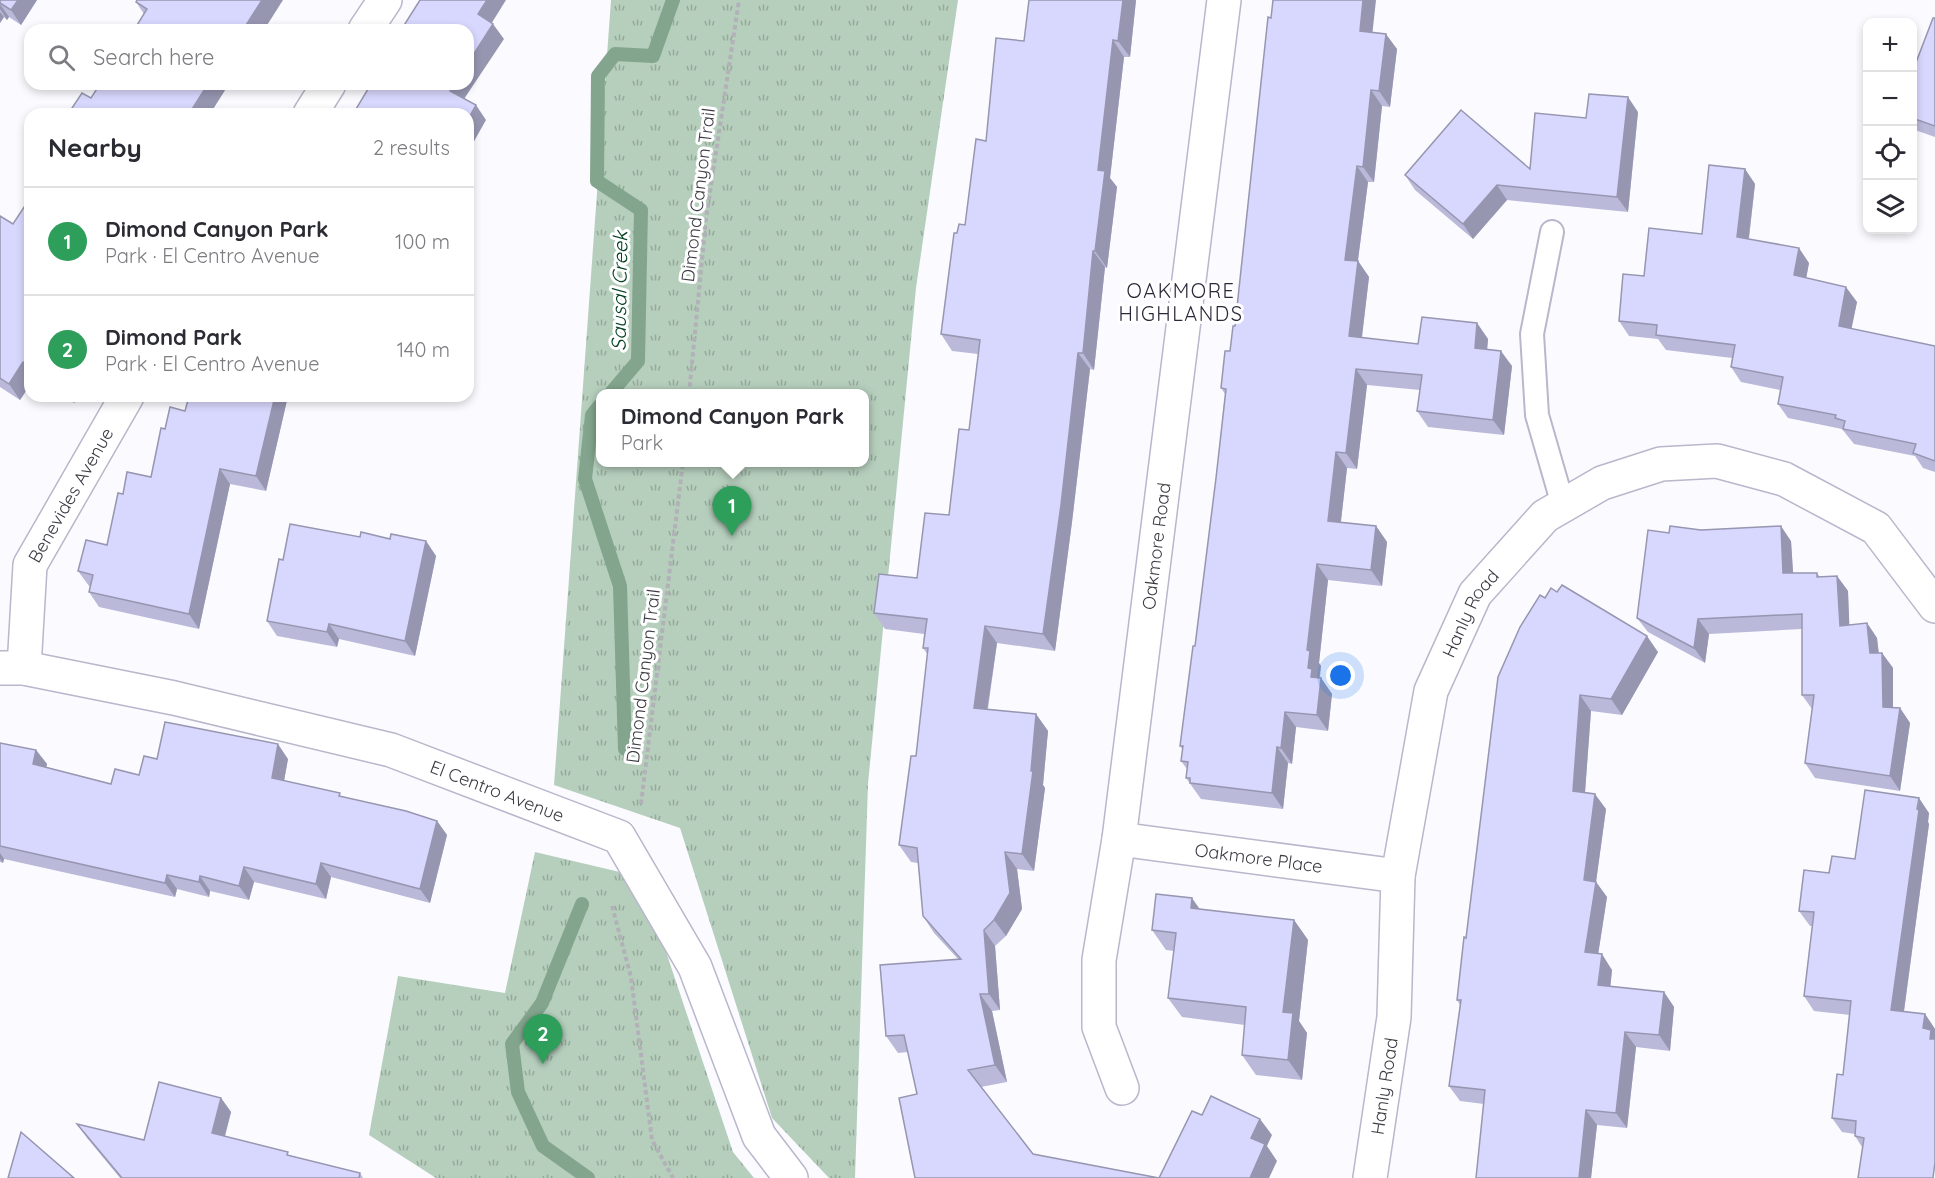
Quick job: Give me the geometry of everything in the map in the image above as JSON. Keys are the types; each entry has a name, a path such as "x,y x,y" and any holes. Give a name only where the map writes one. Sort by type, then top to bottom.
{"street":[{"path":"369,24 385,0"},
{"name":"Oakmore Road","path":"1122,1088 1100,1027 1100,960 1119,839 1224,0"},
{"path":"314,108 325,90"},
{"name":"Benevides Avenue","path":"12,668 30,565 124,402"},
{"name":"Hanly Road","path":"1370,1178 1394,1017 1398,876 1431,691 1475,594 1545,516 1602,483 1661,464 1717,461 1784,479 1876,528 1935,606"},
{"name":"El Centro Avenue","path":"12,668 174,698 391,750 619,837 695,967 759,1136 791,1178"},
{"name":"Oakmore Place","path":"1119,839 1398,876"}],"lane":[{"path":"1552,232 1532,334 1538,416 1563,505"}],"path":[{"name":"Dimond Canyon Trail","path":"689,389 706,219 739,0"},
{"name":"Dimond Canyon Trail","path":"640,810 682,467"},
{"path":"611,901 631,977 652,1140 673,1178"}],"green space":[{"path":"611,0 958,0 916,288 868,784 855,1178 829,1178 772,1118 680,828 554,785"},
{"path":"535,852 641,877 733,1152 754,1178 436,1178 369,1135 398,976 505,993"}],"building":[{"path":"0,0 18,0 11,10 0,3"},
{"path":"137,0 262,0 247,24 138,24 147,9 136,2"},
{"path":"420,0 487,0 478,14 493,24 474,54 474,24 405,24"},
{"path":"1029,0 1123,0 1118,41 1113,40 1098,170 1105,171 1095,251 1093,251 1083,353 1078,353 1061,505 1043,634 985,626 974,708 1036,714 1031,771 1033,771 1022,854 1005,852 1010,893 994,920 984,930 989,994 980,994 995,1065 968,1070 1033,1154 1159,1178 915,1178 899,1098 917,1094 904,1035 886,1036 880,965 961,959 923,916 917,848 899,845 911,756 916,756 928,648 923,648 927,619 874,613 879,574 917,578 925,513 949,515 959,429 969,430 980,340 941,334 954,233 957,233 959,224 965,225 976,139 986,141 996,38 1024,41"},
{"path":"1273,0 1363,0 1360,31 1386,34 1379,91 1371,90 1363,167 1357,166 1345,260 1358,261 1349,336 1418,344 1422,317 1477,323 1475,348 1501,351 1493,420 1417,411 1422,375 1356,369 1346,453 1336,452 1328,521 1376,526 1371,570 1317,564 1307,650 1310,651 1308,668 1312,669 1311,677 1321,678 1317,715 1285,712 1281,748 1277,747 1272,793 1190,783 1190,778 1186,778 1188,762 1181,761 1183,746 1180,746 1216,478 1226,389 1221,388 1225,351 1230,351 1233,326 1235,326 1268,17 1271,18"},
{"path":"1933,18 1935,18 1935,126 1917,120 1917,60"},
{"path":"96,90 204,90 193,108 72,108 82,93 91,98"},
{"path":"367,90 451,90 476,105 474,108 357,108"},
{"path":"1589,94 1628,97 1617,197 1497,185 1463,224 1405,175 1461,110 1530,169 1535,113 1586,118"},
{"path":"1709,165 1745,169 1737,237 1799,248 1794,275 1846,287 1839,326 1935,346 1935,461 1913,453 1916,444 1843,429 1845,421 1835,418 1836,415 1778,404 1783,377 1731,367 1735,345 1656,335 1657,325 1619,321 1623,274 1644,276 1649,228 1702,234"},
{"path":"24,207 24,363 9,384 0,378 0,216 13,224"},
{"path":"187,402 274,402 256,476 220,469 189,614 89,592 93,575 78,571 86,540 107,545 118,493 123,494 127,472 151,477 161,428 165,429 170,407 185,411"},
{"path":"290,524 360,537 361,532 390,539 391,534 426,541 405,641 329,624 327,632 267,621 279,559 283,560"},
{"path":"1670,526 1701,530 1781,526 1783,573 1817,573 1817,577 1837,576 1840,626 1867,623 1870,653 1882,653 1883,707 1900,708 1890,776 1805,763 1814,695 1802,695 1802,614 1698,619 1694,648 1637,618 1648,530 1669,533"},
{"path":"1562,585 1647,636 1611,699 1580,695 1573,791 1595,794 1584,880 1596,882 1585,952 1602,954 1598,985 1664,992 1659,1035 1625,1032 1616,1113 1586,1110 1579,1178 1476,1178 1485,1090 1449,1086 1461,1000 1457,1000 1464,937 1466,938 1498,677 1520,627 1540,595 1545,598 1551,588 1557,592"},
{"path":"165,722 278,744 272,778 340,793 339,796 406,811 437,821 420,889 321,863 316,884 244,867 239,886 200,876 199,882 167,875 165,883 0,846 0,743 36,750 33,764 111,784 115,769 139,775 144,756 157,759"},
{"path":"1865,790 1919,798 1891,1010 1925,1014 1923,1028 1931,1030 1930,1039 1935,1039 1933,1178 1858,1178 1864,1138 1855,1136 1856,1121 1832,1118 1837,1074 1843,1075 1851,1001 1804,996 1814,912 1799,911 1804,870 1829,873 1832,856 1855,859"},
{"path":"1156,894 1192,898 1191,908 1294,920 1283,1012 1293,1013 1288,1060 1242,1055 1246,1007 1168,998 1176,933 1152,930"},
{"path":"159,1082 221,1098 212,1133 360,1173 359,1178 122,1178 77,1124 144,1140"},
{"path":"1211,1096 1260,1119 1251,1138 1265,1144 1250,1178 1159,1178 1192,1111 1202,1115"},
{"path":"21,1132 74,1178 8,1178"}],"waterway":[{"name":"Sausal Creek","path":"614,389 638,361 641,210 597,181 598,76 615,54 653,56 673,0"},
{"name":"Sausal Creek","path":"596,410 592,415 585,479 620,586 625,749"},
{"name":"Sausal Creek","path":"582,904 542,1003 512,1044 518,1092 543,1146 588,1178"}],"place":[{"name":"Dimond Canyon Park","path":"732,536"},
{"name":"Dimond Park","path":"543,1064"}],"district":[{"name":"OAKMORE HIGHLANDS","path":"1181,302"}]}
